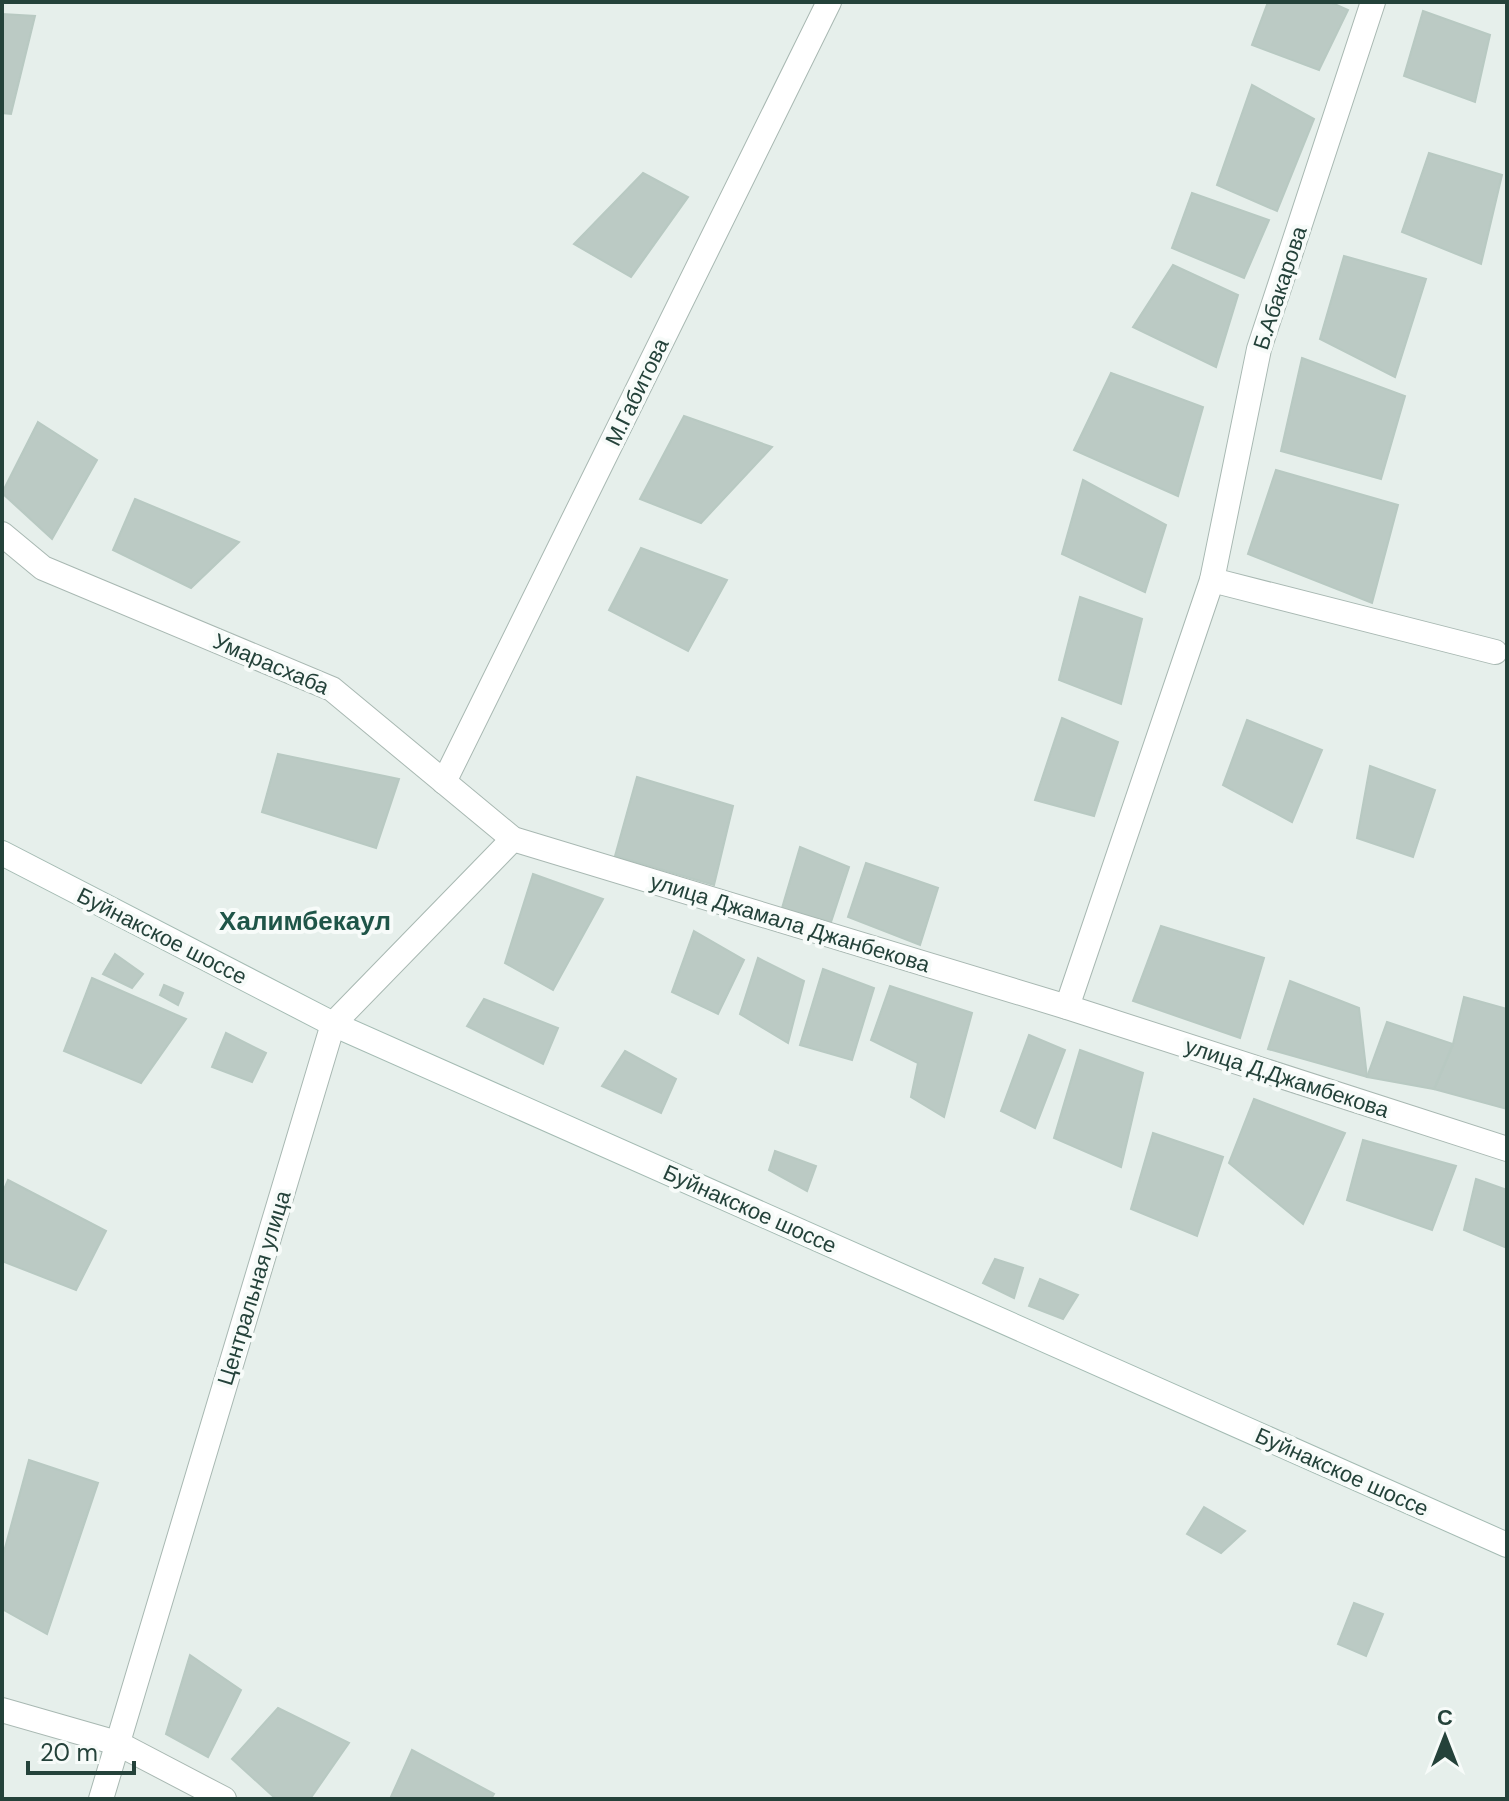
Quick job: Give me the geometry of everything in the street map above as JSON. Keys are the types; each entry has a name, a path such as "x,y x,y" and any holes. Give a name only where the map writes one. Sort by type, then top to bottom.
{"street":[{"name":"М.Габитова","path":"444,782 829,2"},
{"name":"Б.Абакарова","path":"1067,1007 1212,580 1259,349 1373,2"},
{"name":"Умарасхаба","path":"2,534 43,568 332,689 513,839"},
{"path":"1212,580 1495,652"},
{"name":"улица Джамала Джанбекова","path":"513,839 1067,1007"},
{"name":"Центральная улица","path":"101,1799 333,1024 513,839"},
{"name":"Буйнакское шоссе","path":"2,853 333,1024 1507,1545"},
{"name":"улица Д.Джамбекова","path":"1067,1007 1507,1149"},
{"path":"2,1710 117,1743 224,1799"}],"building":[{"path":"1268,2 1330,2 1348,10 1319,70 1252,45"},
{"path":"1423,11 1490,35 1475,102 1404,76"},
{"path":"2,14 35,16 11,114 2,113"},
{"path":"1252,85 1314,119 1277,211 1217,185"},
{"path":"1429,153 1502,175 1481,264 1402,232"},
{"path":"643,173 688,197 631,277 574,244"},
{"path":"1192,193 1269,220 1244,278 1172,248"},
{"path":"1344,256 1426,279 1395,377 1320,339"},
{"path":"1173,265 1238,295 1216,367 1133,327"},
{"path":"1302,358 1405,396 1381,479 1281,451"},
{"path":"1111,373 1203,407 1178,496 1074,450"},
{"path":"684,416 772,447 701,523 640,499"},
{"path":"38,422 97,460 52,539 2,493"},
{"path":"1276,470 1398,505 1372,603 1248,554"},
{"path":"1083,480 1166,525 1145,592 1062,554"},
{"path":"135,499 239,542 191,588 113,550"},
{"path":"641,548 727,580 688,651 609,610"},
{"path":"1080,597 1142,619 1121,704 1059,680"},
{"path":"1062,718 1118,742 1094,816 1035,800"},
{"path":"1247,720 1322,750 1292,822 1223,785"},
{"path":"278,754 399,779 376,848 262,812"},
{"path":"1370,766 1435,790 1413,857 1357,838"},
{"path":"637,777 733,806 714,885 615,856"},
{"path":"800,847 849,867 831,922 782,908"},
{"path":"866,863 938,888 920,945 848,917"},
{"path":"533,874 603,899 553,990 505,963"},
{"path":"1161,926 1264,958 1240,1038 1133,1001"},
{"path":"694,931 744,960 718,1014 672,992"},
{"path":"115,954 143,974 132,988 103,974"},
{"path":"758,958 804,981 788,1043 740,1014"},
{"path":"823,969 874,988 852,1060 800,1045"},
{"path":"92,978 186,1019 141,1083 64,1051"},
{"path":"1290,981 1359,1008 1367,1077 1268,1049"},
{"path":"164,985 183,993 178,1005 160,995"},
{"path":"890,986 972,1013 944,1117 911,1097 918,1063 871,1040"},
{"path":"1464,997 1507,1009 1507,1109 1434,1089 1453,1044"},
{"path":"484,999 558,1028 543,1064 467,1026"},
{"path":"1387,1022 1453,1044 1434,1089 1367,1077"},
{"path":"226,1033 266,1053 252,1082 212,1067"},
{"path":"1029,1035 1065,1050 1035,1128 1001,1111"},
{"path":"1080,1050 1143,1073 1121,1167 1054,1138"},
{"path":"625,1051 676,1079 661,1113 602,1086"},
{"path":"1254,1099 1345,1133 1303,1224 1229,1163"},
{"path":"1153,1133 1223,1157 1197,1236 1131,1209"},
{"path":"1363,1140 1456,1166 1432,1230 1347,1200"},
{"path":"775,1151 816,1166 807,1191 769,1170"},
{"path":"1476,1179 1507,1190 1507,1248 1464,1230"},
{"path":"8,1180 106,1231 76,1290 2,1261 2,1194"},
{"path":"995,1259 1023,1268 1014,1298 983,1283"},
{"path":"1040,1279 1078,1295 1063,1319 1029,1306"},
{"path":"29,1460 98,1483 47,1634 2,1609 2,1559"},
{"path":"1204,1507 1245,1531 1221,1553 1187,1534"},
{"path":"1354,1603 1383,1614 1366,1656 1338,1644"},
{"path":"190,1655 241,1690 208,1757 166,1734"},
{"path":"278,1708 349,1743 310,1799 276,1799 232,1759"},
{"path":"412,1750 494,1794 491,1799 390,1799"}],"district":[{"name":"Халимбекаул","path":"305,921"}]}
